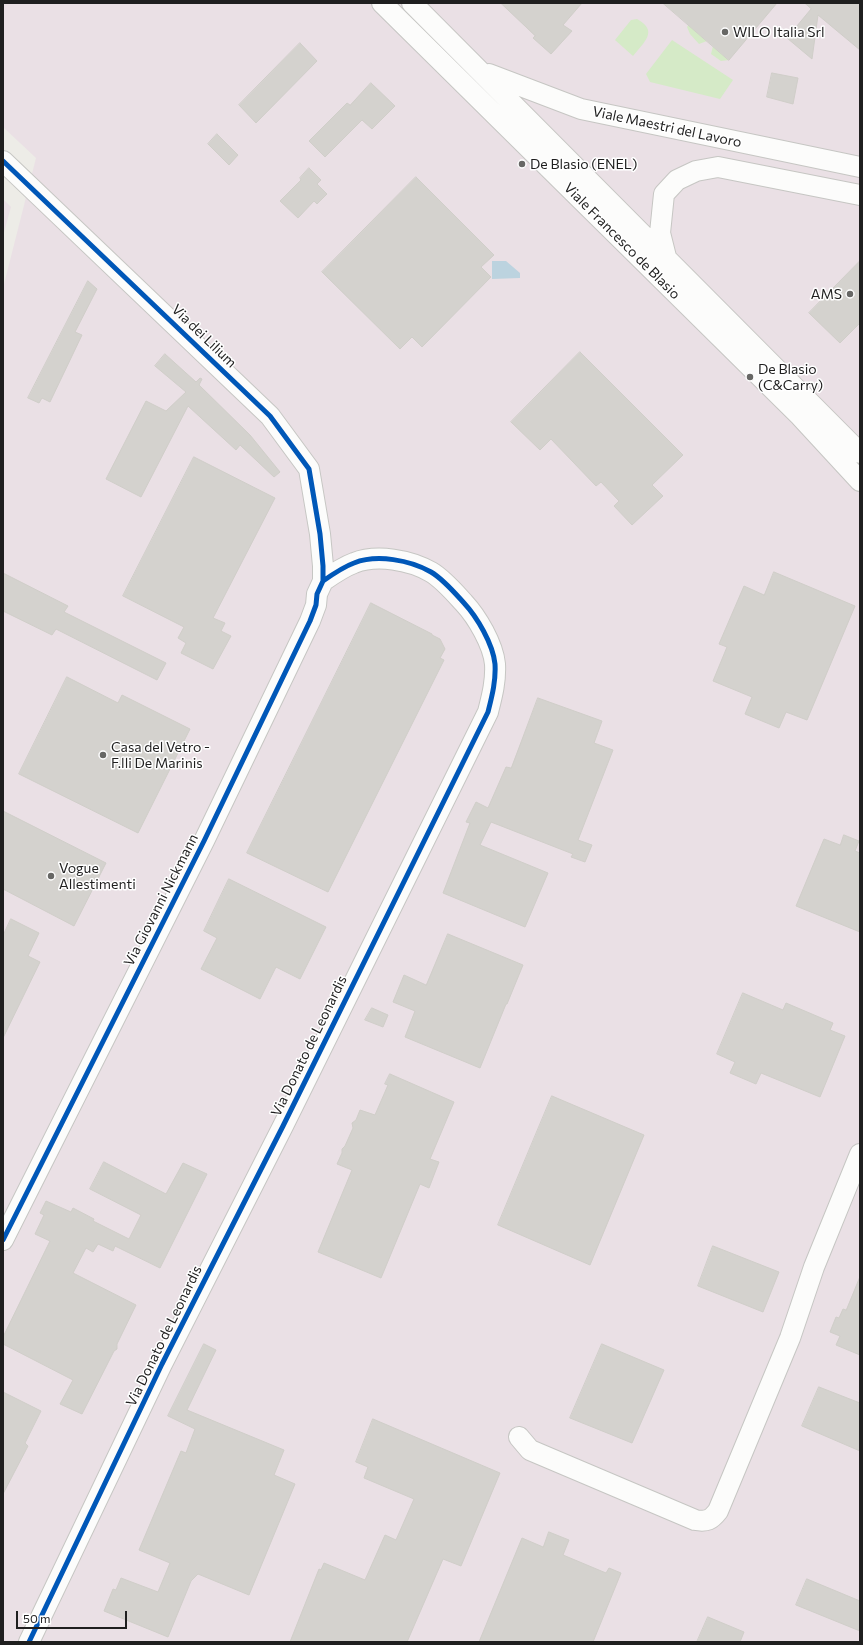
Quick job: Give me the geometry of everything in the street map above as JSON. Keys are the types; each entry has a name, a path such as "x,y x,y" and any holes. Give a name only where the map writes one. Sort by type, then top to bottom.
{"street":[{"name":"Viale Francesco de Blasio","path":"382,3 800,416 860,481"},
{"name":"Viale Francesco de Blasio","path":"412,3 860,453"},
{"name":"Viale Maestri del Lavoro","path":"480,70 581,110 860,167"},
{"name":"Via dei Lilium","path":"3,161 270,416 309,469 320,534 323,573"},
{"name":"Viale Maestri del Lavoro","path":"666,257 660,233 664,194 677,180 696,171 718,167 860,195"},
{"name":"Via Donato de Leonardis","path":"29,1642 166,1357 287,1118 488,712 495,685 495,663 488,641 470,609 453,591 431,572 414,564 396,560 377,559 355,562 338,570 323,573"},
{"name":"Via Giovanni Nickmann","path":"3,1240 204,841 310,621 316,605 317,594 323,573"},
{"path":"518,1437 530,1450 695,1520 704,1522 711,1520 718,1511 790,1338 814,1267 860,1154"}],"shaded area":[{"path":"3,3 860,3 860,1642 3,1642 3,288 36,158 3,127"},
{"path":"3,199 11,207 3,236"}],"green space":[{"path":"637,19 644,23 648,32 645,41 633,56 615,40 631,20"},
{"path":"689,24 707,41 699,44 690,34 687,27"},
{"path":"672,40 733,80 720,99 650,82 646,74"},
{"path":"713,46 729,60 721,61 711,54"}],"water":[{"path":"492,261 506,261 520,273 520,278 492,279"}],"building":[{"path":"501,3 582,3 563,25 572,31 551,54 533,38 535,36"},
{"name":"WILO Italia Srl","path":"663,3 777,3 729,60"},
{"path":"805,3 860,3 860,50 818,15 812,59 787,38 811,9"},
{"path":"300,43 317,61 256,123 239,105"},
{"path":"772,73 798,78 793,104 767,97"},
{"path":"371,83 395,106 372,129 362,120 325,157 309,141 347,103 350,105"},
{"path":"217,134 238,155 229,165 208,144"},
{"path":"309,168 321,180 317,184 327,194 317,204 314,201 298,218 280,201 301,180 300,178"},
{"path":"416,177 494,255 481,267 491,277 422,347 412,337 400,349 322,272"},
{"path":"860,261 860,323 840,343 809,313"},
{"path":"88,281 97,289 75,332 82,335 50,402 42,398 39,403 28,398"},
{"path":"580,352 683,455 652,485 663,496 632,525 614,506 619,501 601,482 596,486 551,439 540,450 511,422"},
{"path":"165,354 196,382 200,378 202,379 199,385 250,435 280,472 274,477 240,445 236,450 188,406 141,497 106,479 146,401 166,411 186,392 155,366"},
{"path":"194,457 275,498 213,618 225,623 221,631 231,636 213,669 181,653 186,643 178,638 184,627 123,596"},
{"path":"774,572 855,606 807,720 786,712 779,728 745,714 752,697 713,681 727,647 719,644 744,586 764,595"},
{"path":"3,573 68,606 64,612 166,663 157,680 56,629 52,635 3,611"},
{"path":"371,603 440,639 445,649 440,658 444,660 328,892 247,853"},
{"name":"Casa del Vetro - F.lli De Marinis","path":"67,677 118,703 122,695 190,729 138,833 19,774"},
{"path":"538,698 602,721 594,743 613,750 578,840 592,845 585,862 571,857 573,854 491,822 480,845 548,873 525,927 443,893 470,823 466,822 476,802 488,808 506,767 511,768"},
{"name":"Vogue Allestimenti","path":"3,811 106,863 74,926 3,889"},
{"path":"844,835 859,841 855,851 860,853 860,932 796,906 824,839 840,845"},
{"path":"229,879 326,927 300,979 276,967 260,999 201,969 217,938 204,931"},
{"path":"11,919 39,933 28,956 40,962 3,1038 3,936"},
{"path":"448,934 523,965 480,1068 405,1037 415,1011 393,1002 404,975 426,985"},
{"path":"743,993 783,1010 786,1003 833,1023 830,1030 845,1036 820,1097 761,1073 756,1084 730,1073 735,1062 717,1054"},
{"path":"372,1008 388,1015 383,1027 365,1020"},
{"path":"390,1074 454,1102 430,1159 439,1162 429,1188 420,1184 381,1278 318,1252 352,1170 337,1164 342,1153 342,1149 345,1146 353,1128 352,1123 356,1120 360,1110 375,1115 388,1085 385,1084"},
{"path":"552,1096 644,1135 590,1265 498,1225"},
{"path":"104,1162 166,1194 183,1163 207,1174 160,1268 115,1246 113,1251 98,1244 93,1252 86,1248 73,1273 136,1305 117,1344 117,1349 114,1351 82,1414 60,1404 73,1380 3,1344 3,1337 50,1241 35,1234 44,1215 40,1213 46,1201 71,1212 73,1208 94,1219 93,1221 129,1239 141,1215 90,1189"},
{"path":"713,1246 779,1272 763,1312 698,1286"},
{"path":"860,1277 860,1355 836,1345 840,1336 830,1332 836,1317 839,1318 843,1309 846,1310"},
{"path":"204,1344 216,1350 187,1410 284,1450 274,1475 295,1484 249,1595 198,1574 191,1581 168,1637 104,1611 113,1589 116,1590 121,1578 158,1592 170,1563 139,1550 181,1451 186,1453 195,1429 168,1416"},
{"path":"602,1344 664,1370 632,1443 570,1418"},
{"path":"819,1387 860,1403 860,1451 802,1426"},
{"path":"3,1392 41,1411 25,1443 28,1446 3,1494"},
{"path":"373,1419 500,1473 461,1566 443,1559 407,1642 290,1642 319,1569 321,1570 324,1563 365,1580 385,1535 396,1540 414,1499 364,1478 368,1467 356,1462"},
{"path":"549,1532 569,1540 563,1555 606,1573 609,1568 621,1573 593,1642 479,1642 522,1538 543,1547"},
{"path":"807,1579 860,1601 860,1631 796,1605"},
{"path":"708,1617 744,1632 740,1642 697,1642"}],"cycle path":[{"path":"3,161 270,416 309,469 320,534 323,566 323,581 317,594 316,605 310,621 204,841 3,1240"},
{"path":"29,1642 162,1364 283,1126 488,712 495,676 494,656 484,631 474,616 456,594 440,578 413,564 393,560 373,559 363,560 350,565 323,581"}],"place":[{"name":"WILO Italia Srl","path":"725,32"},
{"name":"De Blasio (ENEL)","path":"522,164"},
{"name":"AMS","path":"850,294"},
{"name":"De Blasio (C&Carry)","path":"750,377"},
{"name":"Casa del Vetro - F.lli De Marinis","path":"103,755"},
{"name":"Vogue Allestimenti","path":"51,876"}]}
